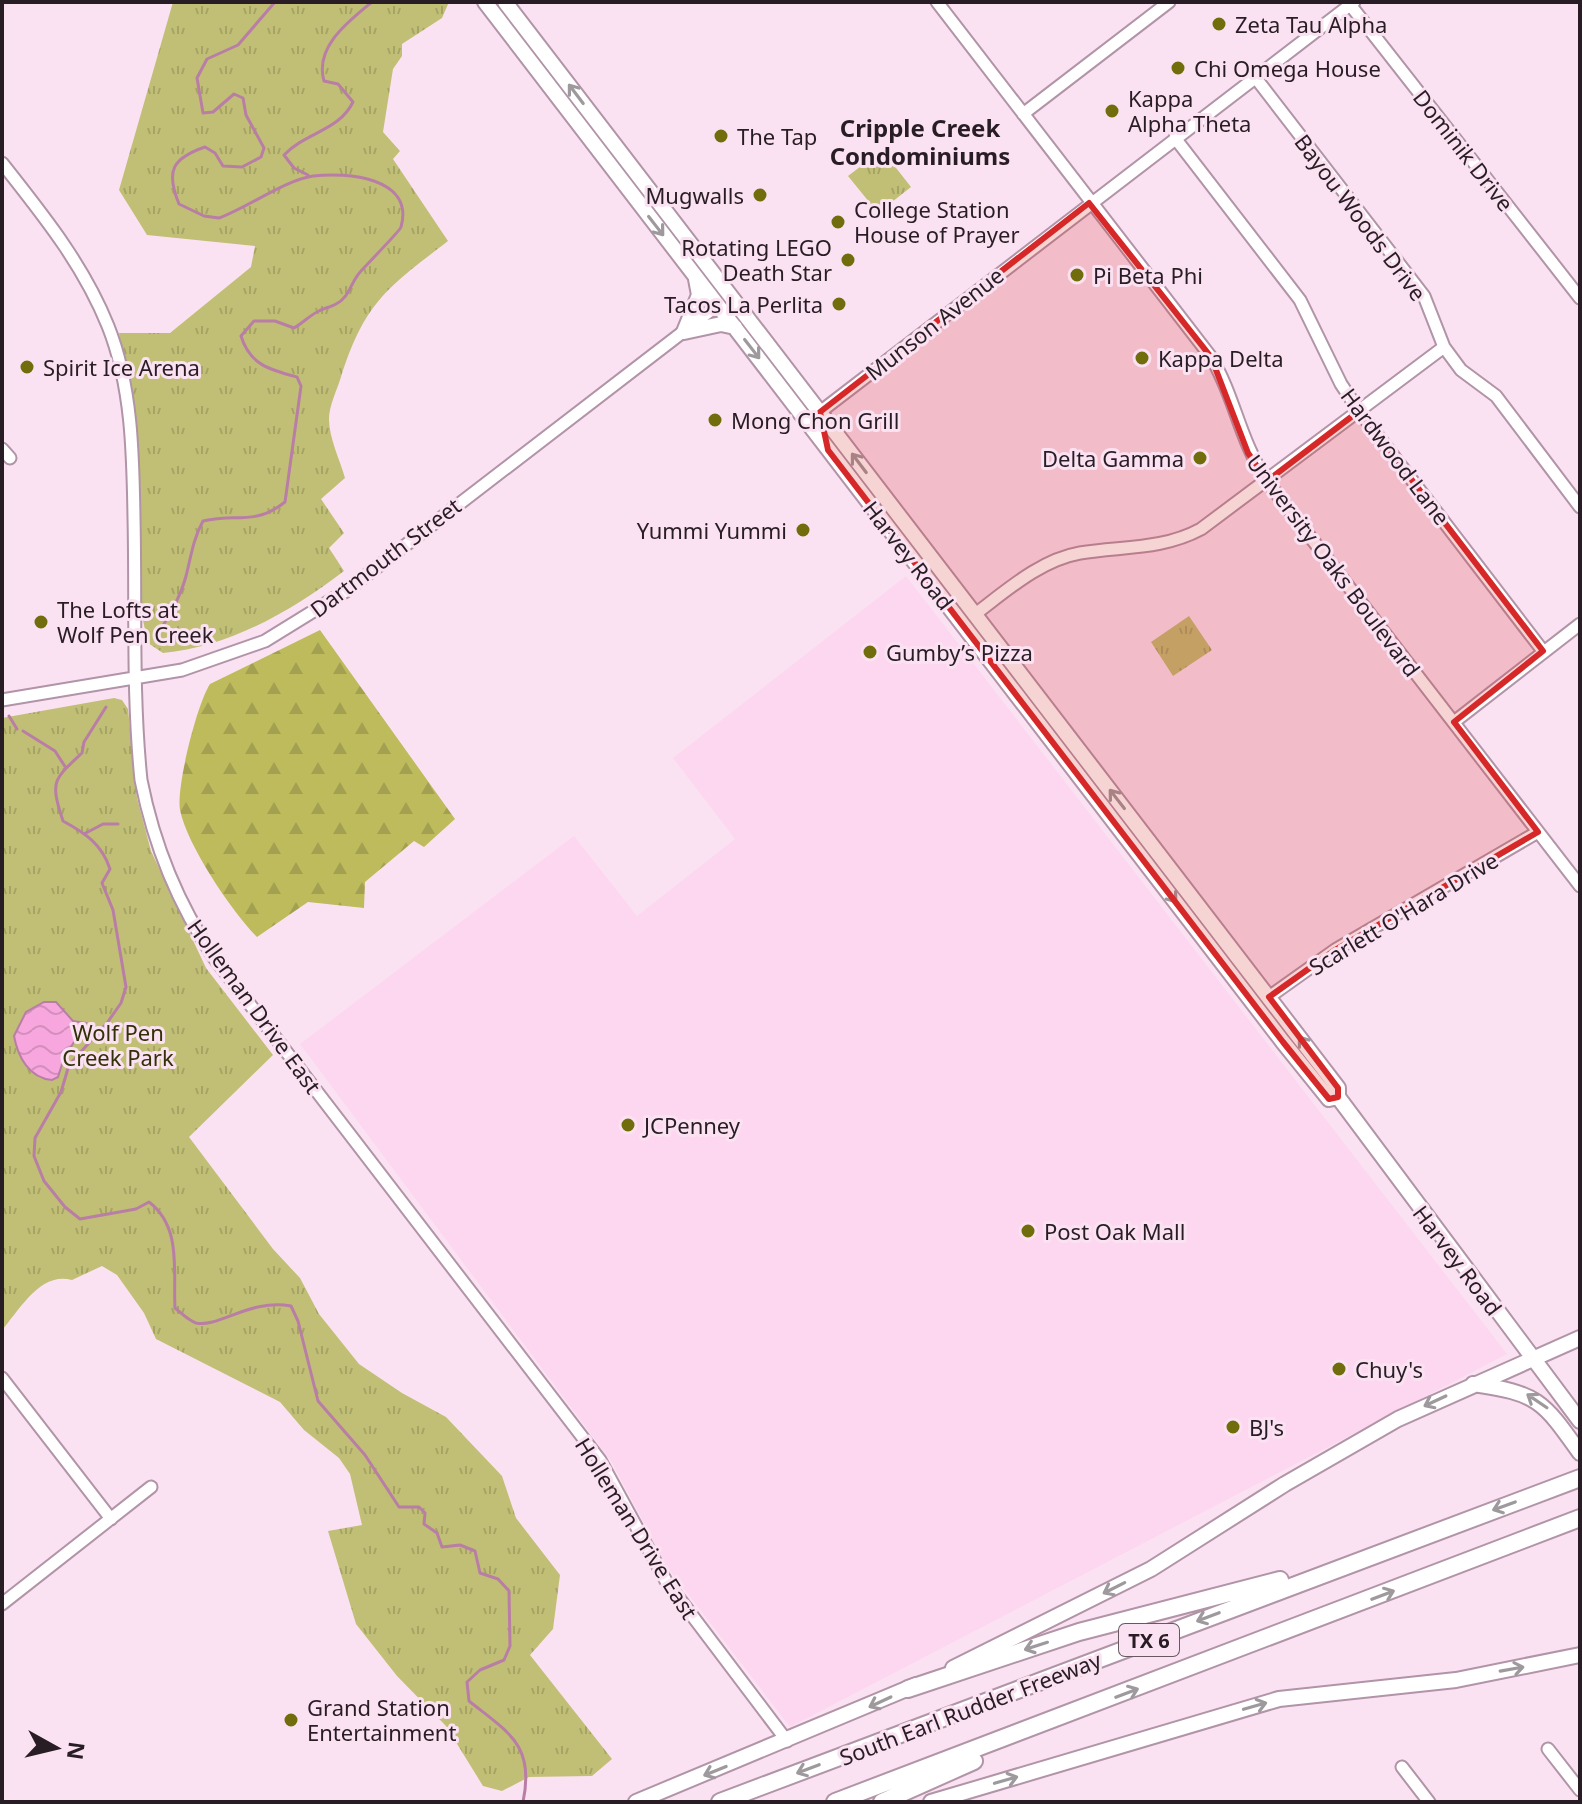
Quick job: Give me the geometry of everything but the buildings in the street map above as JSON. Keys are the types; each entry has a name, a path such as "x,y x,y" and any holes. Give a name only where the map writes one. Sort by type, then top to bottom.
{"highway":[{"name":"South Earl Rudder Freeway","path":"720,1802 1579,1479"},
{"name":"South Earl Rudder Freeway","path":"835,1802 1580,1518"},
{"path":"908,1689 1079,1632 1355,1561"},
{"path":"882,1802 1011,1744 1054,1721"}],"main road":[{"name":"Harvey Road","path":"485,2 1232,975 1329,1099 1338,1097"},
{"path":"495,2 514,26 528,33"},
{"name":"Harvey Road","path":"505,2 1338,1088 1338,1097 1580,1421"},
{"path":"581,128 592,130 618,164 628,162"},
{"path":"709,267 718,305 727,306 742,325 754,327"},
{"path":"684,332 699,295 694,275"},
{"path":"684,332 721,324 735,327"},
{"path":"780,386 795,394 809,410 820,412 818,422 828,450"},
{"path":"932,585 944,589 967,617 974,615"},
{"path":"1010,687 1020,687 1043,716 1055,720"},
{"path":"1130,843 1142,831"},
{"path":"1232,975 1243,976 1262,999 1269,997"},
{"path":"636,1802 908,1689 1151,1569 1348,1448 1472,1384 1580,1338"},
{"path":"1472,1384 1523,1392 1548,1408 1580,1453"},
{"path":"931,1802 1279,1699 1456,1680 1580,1655"}],"street":[{"name":"University Oaks Boulevard","path":"937,2 1089,203 1211,357 1223,381 1248,453 1267,481 1580,886"},
{"path":"1023,114 1169,2"},
{"name":"Munson Avenue","path":"820,412 1351,3"},
{"name":"Dominik Drive","path":"1351,3 1580,298"},
{"name":"Bayou Woods Drive","path":"1255,77 1424,296 1444,347 1461,370 1496,396 1580,507"},
{"name":"Hardwood Lane","path":"1175,138 1300,300 1341,384 1359,411 1543,651"},
{"name":"Holleman Drive East","path":"2,163 59,235 81,271 109,327 120,363 133,466 138,750 149,821 172,885 199,936 600,1460 666,1581 787,1741"},
{"name":"Dartmouth Street","path":"2,700 182,670 265,641 346,591 718,305"},
{"path":"974,615 1027,576 1059,560 1078,554 1156,546 1195,532 1444,347"},
{"path":"1454,722 1580,624"},
{"name":"Scarlett O'Hara Drive","path":"1269,997 1335,950 1538,832"},
{"path":"2,1378 111,1519"},
{"path":"2,1604 151,1487"},
{"path":"1548,1749 1580,1790"},
{"path":"1402,1767 1429,1802"}],"highlighted area":[{"path":"1089,203 1211,357 1248,453 1267,481 1359,411 1543,651 1454,722 1538,832 1335,950 1269,997 1338,1088 1338,1097 1329,1099 1283,1042 828,450 820,412"}],"shaded area":[{"path":"906,576 1507,1354 790,1727 668,1568 611,1461 300,1044 574,836 637,916 735,839 673,758"}],"green space":[{"path":"173,2 449,2 442,18 402,44 402,56 393,69 383,132 400,151 393,159 448,241 394,285 369,313 350,352 332,403 329,419 331,434 345,478 321,499 344,533 329,548 344,571 303,600 259,625 212,643 163,653 148,643 142,616 136,432 119,333 170,333 251,267 255,246 147,235 119,190"},
{"path":"882,150 911,187 878,213 848,176"},
{"path":"1189,616 1212,650 1173,676 1151,642"},
{"path":"320,630 455,819 424,847 414,841 365,882 364,908 308,902 257,937 235,912 191,841 180,810 184,765 199,709 210,684"},
{"name":"Wolf Pen Creek Park","path":"114,698 122,700 128,709 137,798 151,851 206,968 273,1055 189,1137 273,1249 300,1278 319,1314 359,1364 446,1417 502,1476 516,1518 560,1575 553,1629 530,1655 612,1759 592,1776 529,1777 502,1791 483,1786 446,1726 397,1676 356,1624 328,1531 362,1525 350,1474 339,1458 304,1430 280,1402 156,1339 144,1313 117,1275 102,1266 72,1280 51,1281 32,1294 2,1330 2,718"}],"water":[{"path":"44,1002 56,1002 73,1021 86,1023 64,1058 58,1077 52,1080 31,1071 18,1051 14,1036 26,1012"}],"waterway":[{"path":"155,639 180,593 203,521 264,514 285,502 301,386 297,377 262,365 250,354 241,336 254,321 275,321 294,328 341,301 358,275 401,227 403,210 398,197 388,188 375,181 343,175 302,179 219,218 204,216 179,204 173,174 185,156 205,147 215,153 223,166 242,167 261,157 264,148 246,115 243,98 234,94 213,112 203,113 197,78 207,59 238,45 275,2"},
{"path":"308,175 294,168 284,155 339,119 353,102 338,84 324,81 324,57 336,36 372,2"},
{"path":"106,707 84,742 82,753 60,776 56,797 63,821 92,840 107,860 110,869 102,883 113,910 126,987 121,1003 107,1023 69,1065 61,1092 35,1138 34,1156 44,1181 65,1207 80,1219 136,1209 149,1202 160,1212 167,1224 174,1250 175,1308 191,1321 215,1321 263,1306 291,1306 298,1321 318,1401 365,1455 399,1507 419,1507 425,1513 424,1524 437,1533 442,1547 460,1545 475,1551 480,1573 498,1579 509,1591 510,1646 504,1660 480,1670 467,1682 469,1701 507,1732 522,1753 526,1783 523,1802"},
{"path":"9,716 17,729"},
{"path":"23,731 55,751 66,768"},
{"path":"84,834 103,824 118,824"}],"place":[{"name":"Zeta Tau Alpha","path":"1219,24"},
{"name":"Chi Omega House","path":"1178,68"},
{"name":"Kappa Alpha Theta","path":"1112,111"},
{"name":"The Tap","path":"721,136"},
{"name":"Mugwalls","path":"760,195"},
{"name":"College Station House of Prayer","path":"838,222"},
{"name":"Rotating LEGO Death Star","path":"848,260"},
{"name":"Pi Beta Phi","path":"1077,275"},
{"name":"Tacos La Perlita","path":"839,304"},
{"name":"Kappa Delta","path":"1142,358"},
{"name":"Spirit Ice Arena","path":"27,367"},
{"name":"Mong Chon Grill","path":"715,420"},
{"name":"Delta Gamma","path":"1200,458"},
{"name":"Yummi Yummi","path":"803,530"},
{"name":"The Lofts at Wolf Pen Creek","path":"41,622"},
{"name":"Gumby’s Pizza","path":"870,652"},
{"name":"JCPenney","path":"628,1125"},
{"name":"Post Oak Mall","path":"1028,1231"},
{"name":"Chuy's","path":"1339,1369"},
{"name":"BJ's","path":"1233,1427"},
{"name":"Grand Station Entertainment","path":"291,1720"}],"district":[{"name":"Cripple Creek Condominiums","path":"920,141"}]}
